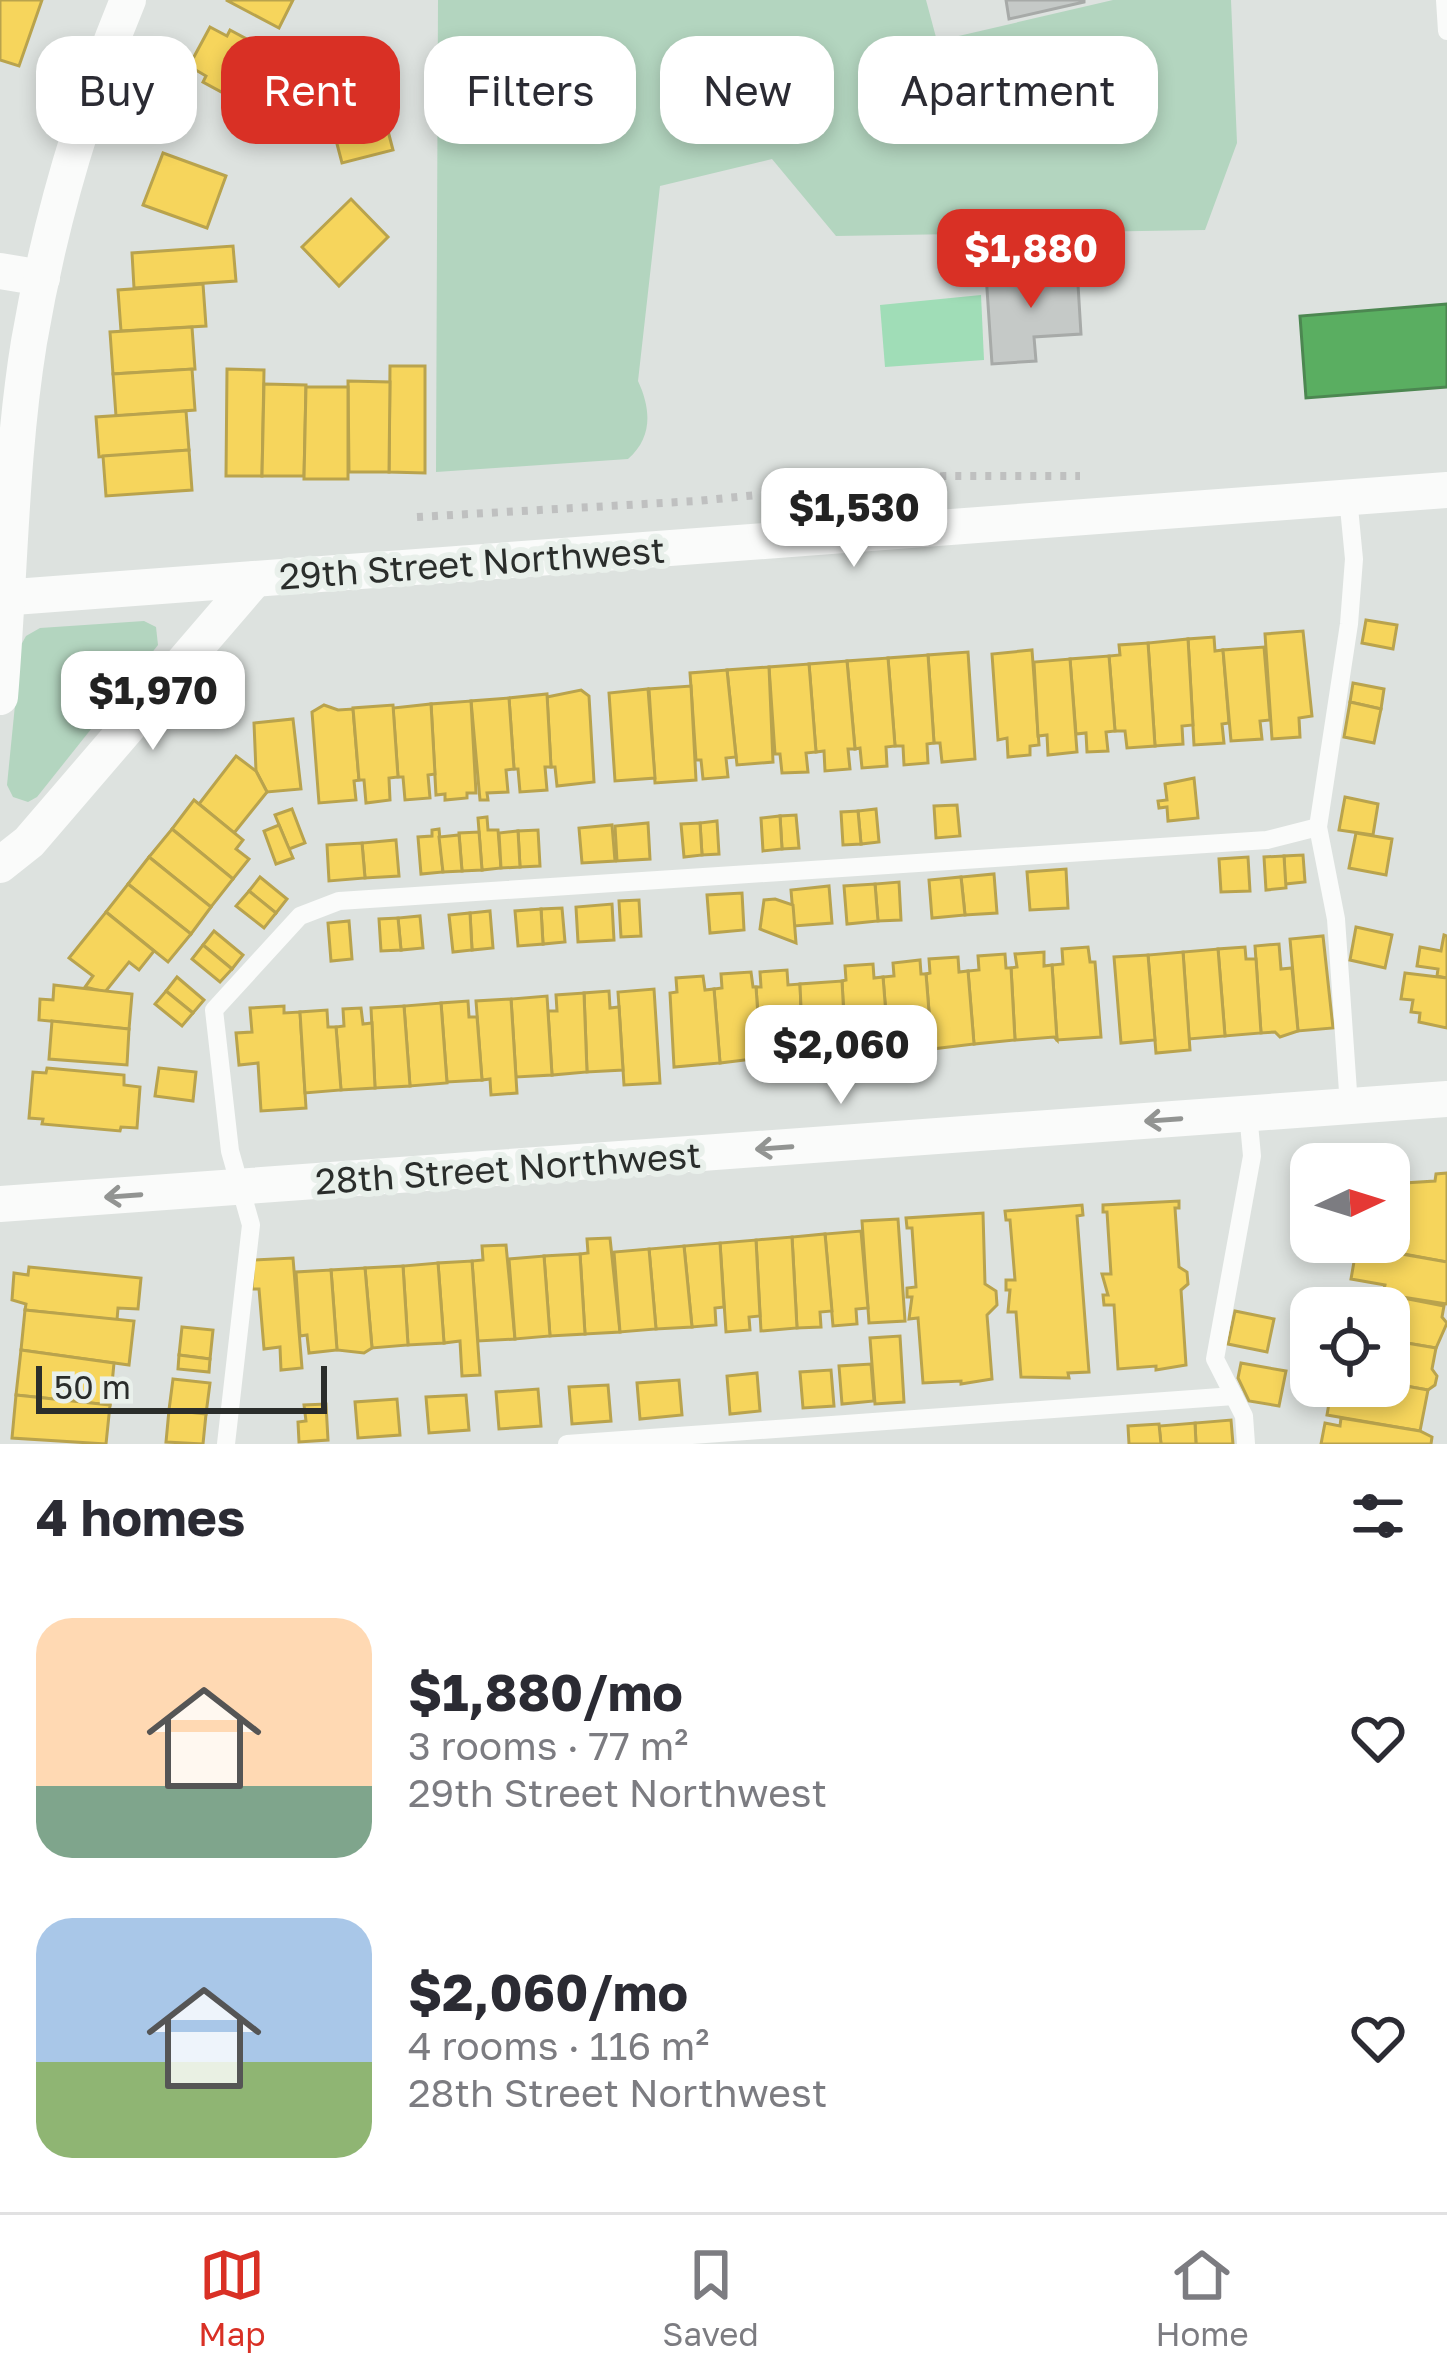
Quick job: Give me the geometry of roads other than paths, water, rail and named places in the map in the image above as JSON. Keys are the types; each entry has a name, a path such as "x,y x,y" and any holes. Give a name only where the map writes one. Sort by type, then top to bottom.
{"street":[{"path":"0,697 3,598 28,346 88,109 128,0"},
{"path":"0,271 43,278"},
{"name":"29th Street Northwest","path":"3,598 1447,490"},
{"path":"0,865 29,842 255,579"},
{"name":"28th Street Northwest","path":"0,1204 1447,1099"}],"lane":[{"path":"1444,0 1447,31"},
{"path":"1348,497 1354,559 1349,624 1318,827 1336,919 1349,1106"},
{"path":"226,1444 251,1225 230,1151 214,1010 300,916 339,902 1268,840 1318,827"},
{"path":"1246,1444 1244,1417 1215,1359 1252,1156 1248,1113"},
{"path":"567,1444 1234,1396"}]}
